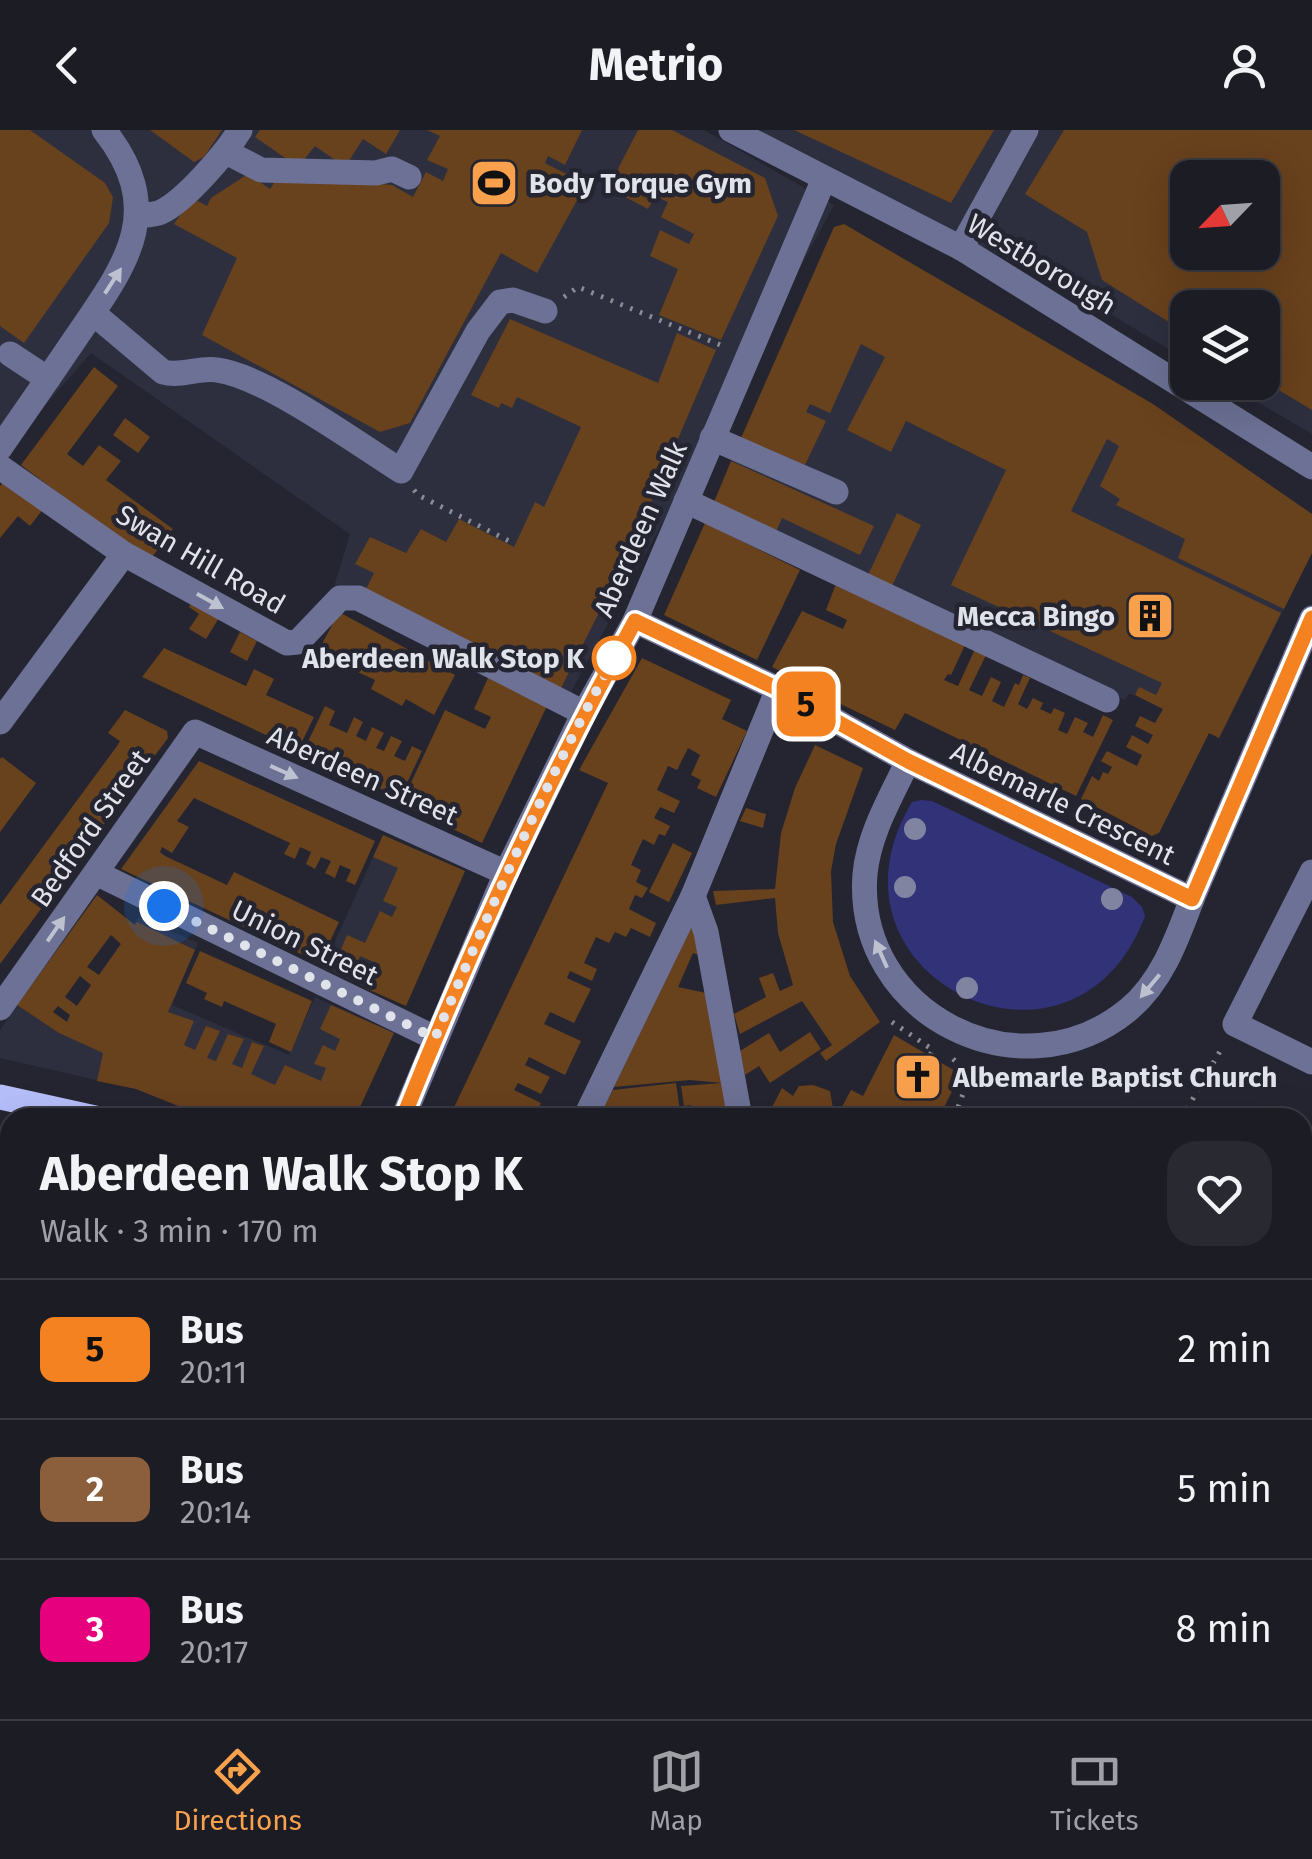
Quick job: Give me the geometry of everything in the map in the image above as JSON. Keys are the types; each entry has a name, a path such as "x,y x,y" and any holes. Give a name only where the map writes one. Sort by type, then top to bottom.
{"main road":[{"path":"0,1097 50,1108"}],"street":[{"path":"0,448 129,255 136,216 128,167 104,130"},
{"path":"136,216 161,212 226,152 240,130"},
{"name":"Westborough","path":"732,130 961,248 1312,467"},
{"path":"961,248 1026,130"},
{"path":"226,152 261,170 376,173 392,169 409,176"},
{"name":"Aberdeen Walk","path":"407,1108 506,873 584,713 635,621 824,179"},
{"path":"93,313 163,372 216,370 261,386 401,471 478,331 500,302 513,300 545,311"},
{"path":"10,354 48,379"},
{"path":"712,438 836,492"},
{"name":"Swan Hill Road","path":"0,467 124,554 287,642 298,642 340,598 358,598 584,713"},
{"path":"686,501 1107,700"},
{"path":"0,722 124,554"},
{"name":"Albemarle Crescent","path":"908,761 874,831 865,876 865,900 886,967 916,1003 967,1036 1014,1046 1039,1046 1087,1035 1118,1016 1146,992 1161,972 1312,618"},
{"name":"Albemarle Crescent","path":"635,621 778,689 908,761 1192,899"},
{"path":"589,1108 694,896 778,689"},
{"name":"Aberdeen Street","path":"195,732 506,873"},
{"name":"Bedford Street","path":"0,1008 195,732"},
{"path":"1312,872 1235,1024 1312,1062"},
{"name":"Union Street","path":"96,873 435,1038"},
{"path":"694,896 706,932 738,1108"}],"path":[{"path":"545,311 578,286 750,356"},
{"path":"401,471 418,496 515,544"},
{"path":"892,1022 928,1051 966,1070 967,1083 958,1108"},
{"path":"1188,1108 1235,1024"},
{"path":"928,1051 945,1025"}],"shaded area":[{"path":"0,130 704,130 834,205 569,696 333,590 350,534 91,353 0,457"},
{"path":"758,130 1312,130 1312,434 1254,400 1280,400 1280,290 1170,290 1170,350 1097,306"},
{"path":"844,224 1144,400 1312,514 1312,553 1219,738 1135,695 1129,694 1125,700 714,502 834,227"},
{"path":"932,801 1132,897 1145,916 1110,973 1064,1003 1012,1009 963,996 921,965 894,920 889,865 912,802"},
{"path":"383,835 465,871 406,1006 323,968"},
{"path":"139,917 198,943 172,1005 289,1055 315,997 394,1033 359,1108 185,1108 136,1089 0,1058 0,1030 17,1005 59,1032"}],"building":[{"path":"0,130 30,130 105,183 113,197 109,223 24,343 0,326"},
{"path":"150,130 222,130 204,157 194,162"},
{"path":"260,130 400,130 386,154 363,139 345,167 315,146 298,167 255,137"},
{"path":"427,130 582,130 565,165 548,156 545,163 586,184 537,273 501,253 410,423 380,432 202,335 237,258 174,224 192,198 207,206 211,198 248,174 270,189 279,175 392,185 413,197 426,172 443,181 448,169 427,160 440,136"},
{"path":"638,130 672,130 765,178 778,216 721,340 659,315 678,269 650,256 660,230 689,244 694,234 661,217 668,202 655,196 648,209 608,188"},
{"path":"794,130 994,130 951,203"},
{"path":"1064,130 1312,130 1312,410 1280,391 1280,290 1170,290 1170,323 1102,280 1087,232 1025,194"},
{"path":"844,224 1153,404 1312,514 1312,553 1284,609 1178,558 1185,539 1116,505 1120,499 1100,486 1119,446 1107,439 1071,511 1281,613 1219,738 1209,733 1159,833 1152,836 1081,799 1092,776 1099,781 1103,772 1108,774 1112,767 1101,761 1107,751 1137,766 1142,755 1126,747 1132,735 1148,744 1153,735 1135,726 1140,716 1155,723 1163,709 1135,695 1139,687 1156,695 1162,683 951,585 1006,470 906,421 891,452 847,430 885,357 861,344 830,413 810,404 806,412 826,421 805,465 741,438 834,227"},
{"path":"510,319 658,383 677,333 716,350 631,549 559,692 365,591 374,573 355,564 370,537 406,553 421,529 446,542 459,519 514,547 535,502 544,507 581,427 517,397 512,408 501,403 499,408 471,395"},
{"path":"94,367 118,386 67,454 83,466 99,445 121,461 106,480 173,529 149,561 21,465"},
{"path":"125,418 150,437 138,453 113,435"},
{"path":"731,461 874,526 860,555 782,518 776,532 714,502"},
{"path":"5,480 43,509 30,526 18,516 0,538 0,486"},
{"path":"897,513 921,525 892,586 868,575"},
{"path":"705,523 800,570 757,660 664,615"},
{"path":"837,581 966,643 951,675 944,680 958,686 975,649 986,655 969,690 982,696 991,677 1001,682 992,701 1004,707 1023,675 1030,678 1018,704 1027,709 1033,698 1043,703 1040,709 1051,714 1054,708 1065,713 1058,730 1067,734 1075,717 1088,723 1083,732 1093,737 1103,715 1113,720 1076,796 905,713 895,730 772,667 802,611 843,629 847,620 826,610"},
{"path":"194,598 222,613 206,639 189,629 199,614 189,607"},
{"path":"339,612 455,675 434,715 406,699 402,706 371,689 375,680 317,653"},
{"path":"240,632 257,641 247,661 230,652"},
{"path":"164,648 246,686 254,669 274,679 266,695 314,717 298,750 142,677"},
{"path":"642,658 731,700 722,719 747,731 716,797 697,788 701,780 691,775 700,755 688,748 677,770 668,766 657,790 680,801 674,813 660,807 654,818 670,826 665,836 659,834 654,845 643,839 631,865 641,870 636,882 648,888 642,898 635,895 629,909 656,923 650,937 631,928 626,937 615,932 609,943 596,937 584,963 597,969 592,981 570,971 567,978 591,989 574,1023 550,1012 544,1024 581,1041 565,1075 529,1057 525,1065 550,1077 541,1094 518,1083 514,1090 541,1103 539,1108 454,1108 608,783 579,770"},
{"path":"488,678 547,706 482,843 401,804 445,710 485,729 491,717 474,709"},
{"path":"325,706 335,711 329,725 347,733 354,717 363,722 356,736 366,741 372,727 384,733 376,748 384,751 391,736 402,741 394,756 405,761 412,746 422,751 400,798 303,752"},
{"path":"125,710 167,731 168,738 0,964 0,905 117,746 120,741 108,733"},
{"path":"815,745 863,768 836,844 831,871 833,922 850,976 880,1022 826,1061 820,1053 832,1045 802,1001 740,1034 734,1014 766,997 759,978 773,973 780,991 793,985 778,933 775,898 716,905 713,891 775,889 781,833 795,788"},
{"path":"0,759 36,783 0,832"},
{"path":"199,761 375,841 355,885 346,881 351,870 340,865 335,878 325,873 331,861 321,857 315,869 306,864 311,852 300,847 295,859 284,854 290,843 194,798 177,821 189,827 172,853 162,847 160,852 165,856 227,885 234,872 339,922 320,963 121,869"},
{"path":"746,808 766,814 763,828 740,821"},
{"path":"383,835 465,871 406,1006 333,969 347,935 365,943 380,911 392,917 397,907 383,901 398,868 373,857","holes":["360,956 376,963 374,968 358,961"]},
{"path":"673,843 692,853 669,902 649,892"},
{"path":"97,895 135,925 137,922 195,950 168,1012 194,1021 184,1045 195,1050 206,1026 220,1031 207,1058 216,1061 228,1034 244,1039 232,1064 242,1068 252,1042 264,1046 251,1074 275,1085 285,1065 321,1081 326,1068 314,1064 323,1045 335,1051 340,1039 320,1029 331,1005 394,1033 360,1108 183,1108 136,1089 97,1081 103,1053 59,1033 17,1005","holes":["111,935 121,944 99,975 87,967","80,976 91,985 77,1006 65,997","58,1006 70,1015 67,1022 53,1012"]},
{"path":"692,926 699,955 693,953 678,987 706,993 722,1083 690,1080 614,1087"},
{"path":"200,951 312,1001 291,1052 269,1042 276,1024 224,1001 222,1007 204,999 207,993 186,983"},
{"path":"810,1032 821,1049 770,1083 759,1066 745,1075 740,1051 769,1033 780,1052"},
{"name":"Albemarle Baptist Church","path":"894,1035 962,1075 965,1081 962,1087 953,1089 944,1108 841,1108 851,1090 863,1096"},
{"path":"676,1083 680,1108 603,1108 613,1090"},
{"path":"722,1083 728,1108 684,1106 681,1086"},
{"path":"813,1085 830,1091 833,1108 772,1108 782,1088 793,1096 799,1086"}],"bus line":[{"name":"5","path":"407,1108 506,873 584,713 635,621 778,689 908,761 1192,899 1312,618"}],"place":[{"name":"Body Torque Gym","path":"494,183"},
{"name":"Mecca Bingo","path":"1150,616"},
{"name":"Aberdeen Walk Stop K","path":"614,658"},
{"name":"Albemarle Baptist Church","path":"918,1077"}],"route":[{"path":"164,906 435,1038 506,873 616,655 614,658"}]}
